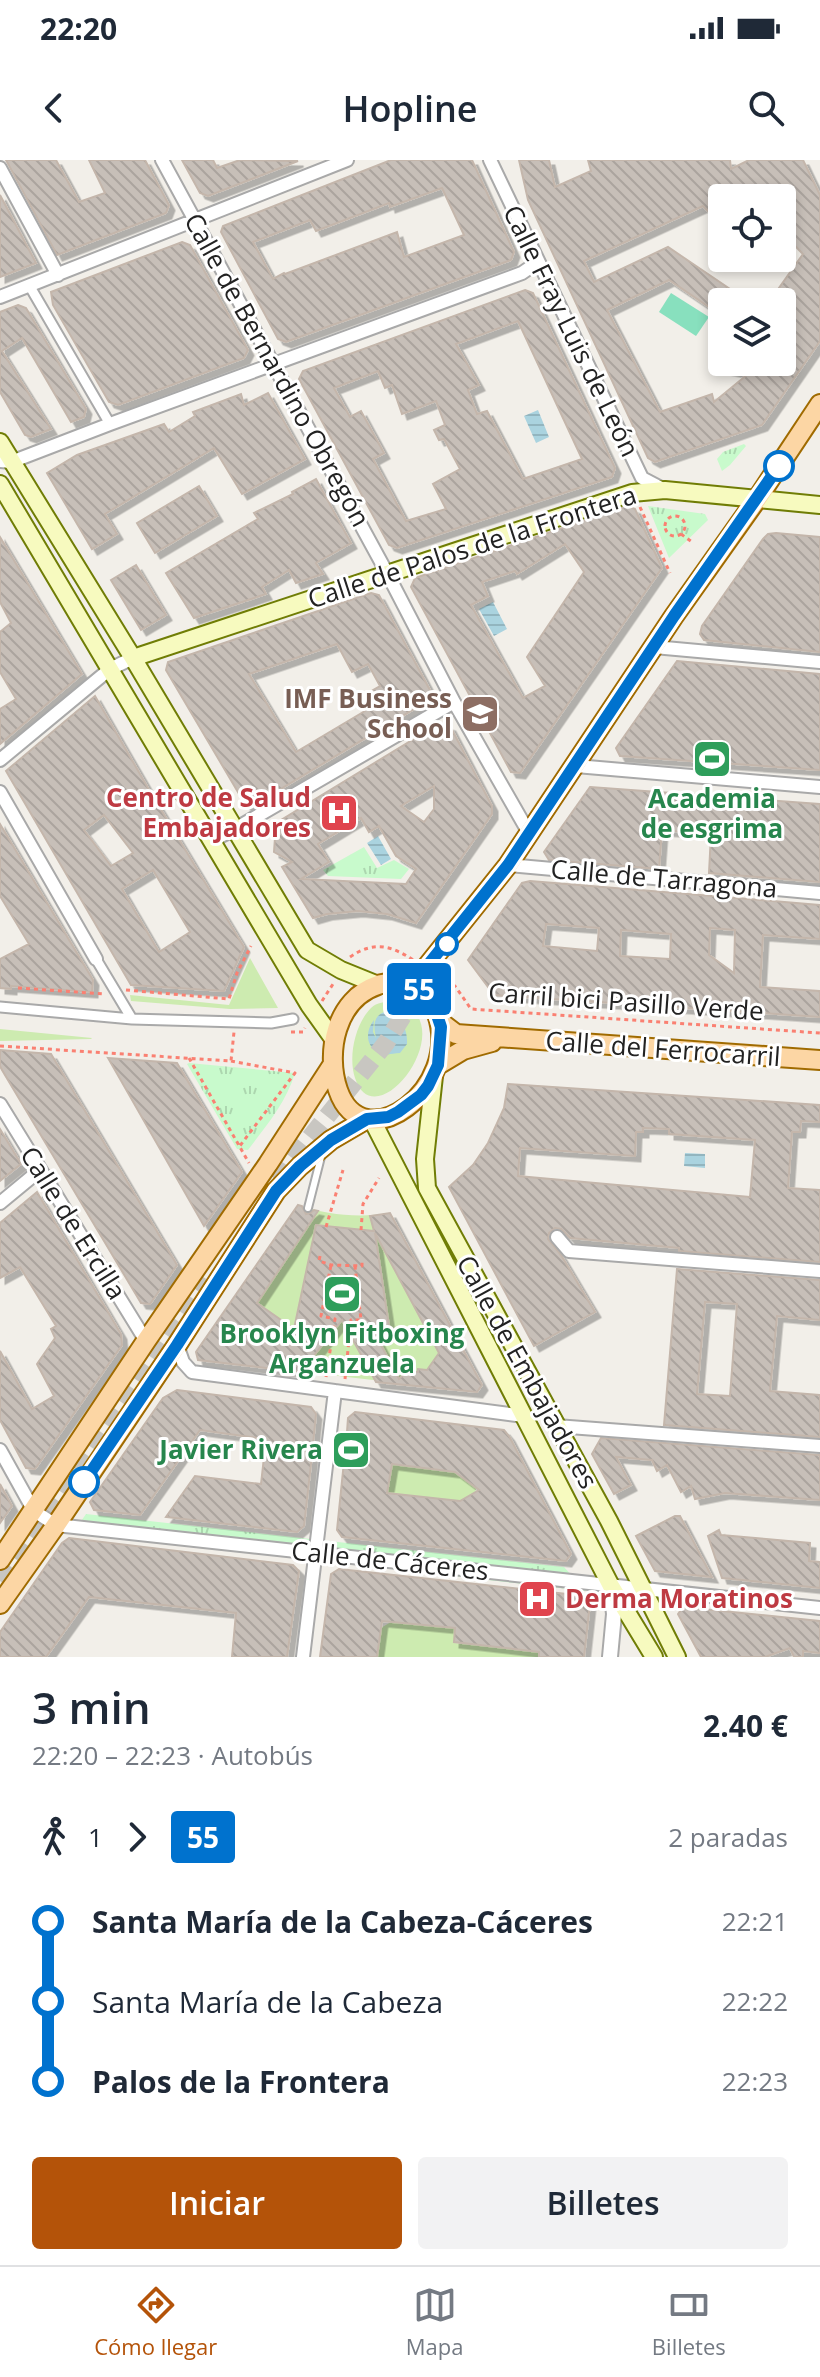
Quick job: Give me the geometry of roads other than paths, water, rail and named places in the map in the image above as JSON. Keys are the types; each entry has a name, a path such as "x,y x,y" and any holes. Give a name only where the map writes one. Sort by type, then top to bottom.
{"main road":[{"path":"412,985 508,865 820,404"},
{"path":"0,442 6,462 133,658 307,950 341,970 378,985"},
{"path":"0,484 309,1005 334,1040"},
{"name":"Calle de Palos de la Frontera","path":"133,658 632,493 665,490 820,505"},
{"path":"0,1604 177,1345 276,1191 324,1146 370,1120 388,1117 421,1095 436,1071 442,1042 439,1021 428,997 412,985 378,985 363,993 344,1014 334,1040 333,1064 337,1087 349,1109 370,1120"},
{"name":"Calle del Ferrocarril","path":"439,1021 456,1034 820,1060"},
{"name":"Calle del Ferrocarril","path":"436,1071 463,1050 506,1038"},
{"path":"0,1560 333,1064"},
{"name":"Calle de Embajadores","path":"436,1071 425,1159 427,1188 677,1657"},
{"name":"Calle de Embajadores","path":"370,1120 611,1586 654,1657"}],"street":[{"name":"Calle de Bernardino Obregón","path":"162,160 454,702 529,833"},
{"path":"0,297 347,160"},
{"name":"Calle Fray Luis de León","path":"490,160 642,478 665,490"},
{"path":"0,168 58,275"},
{"path":"6,462 522,273 538,262"},
{"path":"29,285 110,424"},
{"path":"654,647 820,662"},
{"path":"0,760 110,669 133,658"},
{"path":"211,841 454,702"},
{"path":"576,766 820,787"},
{"path":"0,792 132,1019"},
{"name":"Calle de Tarragona","path":"508,865 820,893"},
{"path":"0,1007 132,1019 271,1023 293,1019"},
{"name":"Calle de Ercilla","path":"0,1104 146,1341"},
{"path":"0,1203 40,1170"},
{"path":"557,1237 569,1251 820,1271"},
{"path":"177,1345 183,1362 192,1372 524,1416"},
{"path":"303,1657 335,1391"},
{"path":"556,1426 820,1446"},
{"path":"0,1450 34,1511 56,1525"},
{"name":"Calle de Cáceres","path":"56,1525 820,1608"},
{"path":"610,1657 614,1614 611,1586"},
{"path":"660,1626 666,1651 663,1657"}],"lane":[{"path":"308,1208 324,1146"}],"water":[{"path":"538,410 549,437 536,443 524,416"},
{"path":"493,602 507,629 494,636 479,609"},
{"path":"378,836 391,859 381,865 367,843"},
{"path":"384,1012 399,1019 406,1033 407,1044 400,1053 381,1053 369,1043 371,1024 374,1020 376,1038 376,1020"},
{"path":"685,1153 705,1154 705,1168 684,1166"}],"tunnel":[{"path":"278,1181 386,1043 426,979"},
{"path":"0,1581 209,1281"}],"place":[{"name":"IMF Business School","path":"480,714"},
{"name":"Academia de esgrima","path":"712,759"},
{"name":"Centro de Salud Embajadores","path":"339,813"},
{"name":"Brooklyn Fitboxing Arganzuela","path":"342,1294"},
{"name":"Javier Rivera","path":"351,1450"},
{"name":"Derma Moratinos","path":"537,1599"}]}
